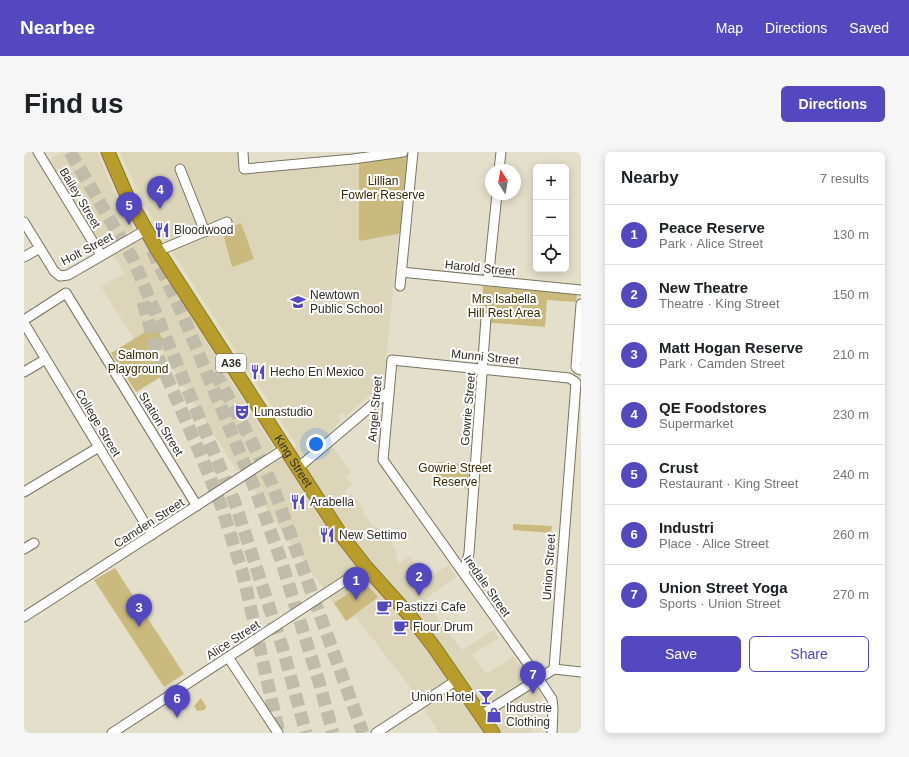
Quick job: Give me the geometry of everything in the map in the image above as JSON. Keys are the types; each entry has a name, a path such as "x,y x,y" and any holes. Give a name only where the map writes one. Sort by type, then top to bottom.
{"highway":[{"name":"King Street","path":"108,152 127,196 158,251 342,535 366,567 422,631 493,733"}],"street":[{"name":"Bailey Street","path":"38,152 101,256"},
{"path":"243,152 244,169 403,152"},
{"path":"400,286 412,152"},
{"path":"500,164 501,152"},
{"path":"180,169 205,232"},
{"path":"488,281 496,200"},
{"path":"24,222 40,248 24,257"},
{"path":"158,251 227,222"},
{"name":"Holt Street","path":"40,248 54,271 60,276 68,275 146,230"},
{"name":"Harold Street","path":"401,272 581,290"},
{"name":"Station Street","path":"24,320 66,293 197,506"},
{"path":"579,369 576,367 581,304"},
{"name":"Gowrie Street","path":"464,573 469,554 486,318"},
{"name":"College Street","path":"24,323 152,535"},
{"path":"24,372 46,359"},
{"name":"Munni Street","path":"392,360 569,378 574,380"},
{"name":"Angel Street","path":"383,460 392,360"},
{"name":"Union Street","path":"554,669 570,442 576,386 574,380"},
{"path":"299,467 389,391"},
{"path":"24,492 99,447"},
{"name":"Camden Street","path":"24,617 286,448"},
{"name":"Iredale Street","path":"383,460 552,700 552,733"},
{"path":"24,549 34,543"},
{"name":"Alice Street","path":"112,733 366,567"},
{"path":"228,657 278,733"},
{"path":"481,715 554,669 581,672"},
{"path":"376,733 457,680"}],"shaded area":[{"path":"63,152 97,152 113,190 134,230 102,247 50,162 51,158"},
{"path":"120,152 238,152 239,175 406,157 384,383 346,416 342,413 338,417 341,420 328,435 332,445 351,473 346,477 353,484 344,492 348,496 351,494 357,499 364,510 363,513 371,524 386,533 398,554 395,556 399,563 409,556 428,579 448,565 456,577 425,599 431,607 430,608 462,650 494,630 499,638 472,655 486,674 513,656 536,687 542,696 531,733 439,733 416,695 356,617 346,621 266,508 248,481 297,446 159,231"},
{"path":"143,238 274,448 237,471 160,348 166,344 154,326 134,339 101,287 124,273 113,256"}],"green space":[{"name":"Lillian Fowler Reserve","path":"409,154 403,233 359,241 359,160"},
{"path":"241,223 254,259 232,267 222,230"},
{"name":"Mrs Isabella Hill Rest Area","path":"483,286 577,294 576,302 547,300 545,327 481,322"},
{"name":"Salmon Playground","path":"155,326 166,344 153,352 167,373 136,392 111,353"},
{"name":"Gowrie Street Reserve","path":"437,462 475,465 473,489 435,486"},
{"path":"513,524 552,526 551,533 513,530"},
{"path":"115,568 184,674 164,687 94,580"},
{"path":"365,583 378,597 346,621 334,603"},
{"path":"201,698 206,708 204,710 197,711 194,706"}],"tunnel":[{"path":"70,152 133,259 235,503 283,649 306,733"},
{"path":"152,250 181,311 257,494 282,563 319,682 333,733"},
{"path":"143,302 158,357 200,453 222,508 243,574 279,733"},
{"path":"215,372 253,444 272,484 363,733"}],"place":[{"name":"QE Foodstores","path":"160,209"},
{"name":"Crust","path":"129,225"},
{"name":"Bloodwood","path":"162,230"},
{"name":"Newtown Public School","path":"298,302"},
{"name":"Hecho En Mexico","path":"258,372"},
{"name":"Lunastudio","path":"242,412"},
{"name":"Arabella","path":"298,502"},
{"name":"New Settimo","path":"327,535"},
{"name":"New Theatre","path":"419,596"},
{"name":"Peace Reserve","path":"356,600"},
{"name":"Pastizzi Cafe","path":"384,607"},
{"name":"Matt Hogan Reserve","path":"139,627"},
{"name":"Flour Drum","path":"401,627"},
{"name":"Union Street Yoga","path":"533,694"},
{"name":"Union Hotel","path":"486,697"},
{"name":"Industrie Clothing","path":"494,715"},
{"name":"Industri","path":"177,718"}]}
